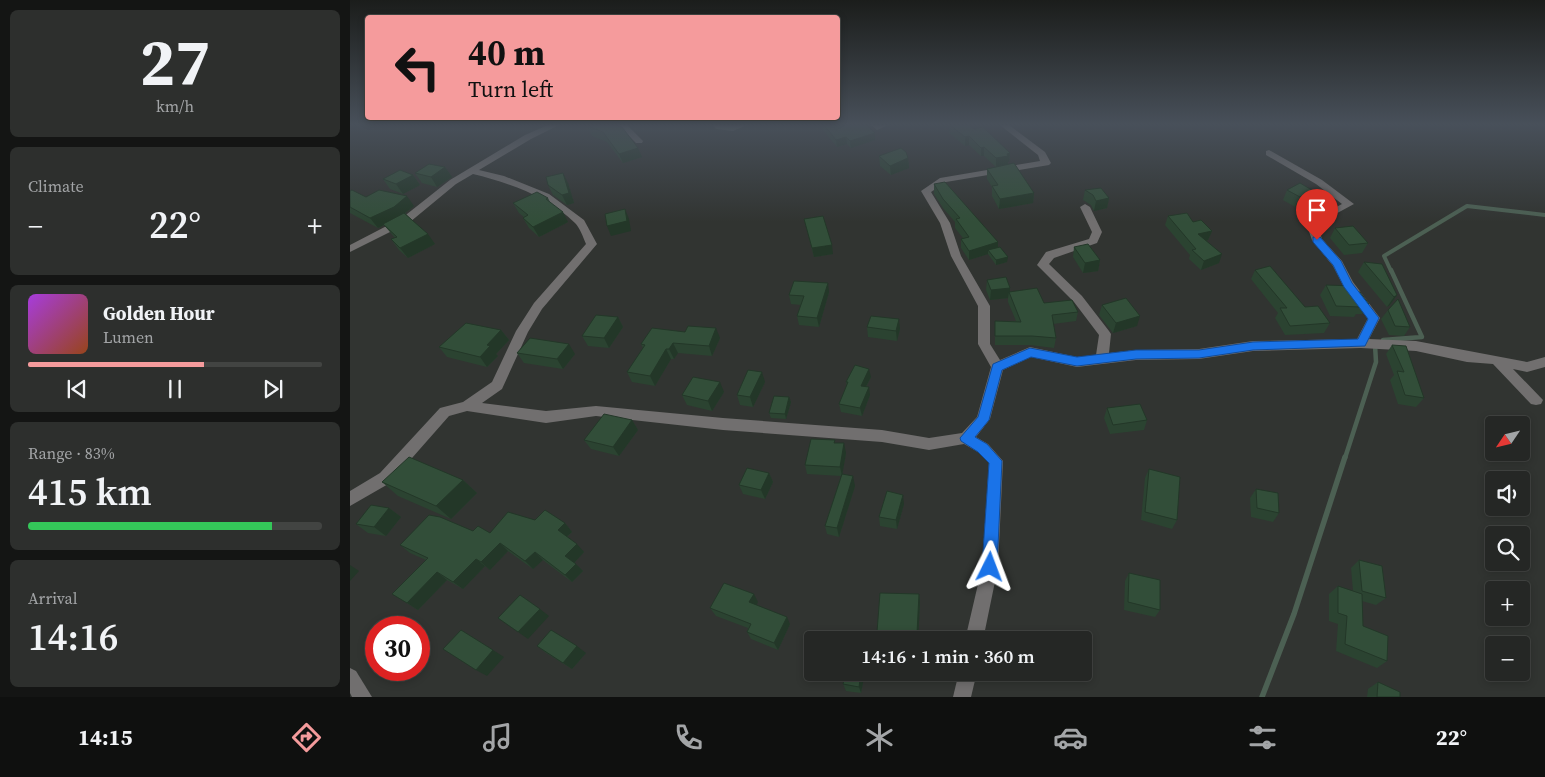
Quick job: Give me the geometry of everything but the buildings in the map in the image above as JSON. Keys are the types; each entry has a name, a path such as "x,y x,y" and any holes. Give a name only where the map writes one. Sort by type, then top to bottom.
{"street":[{"path":"350,250 406,220 438,193 493,158"},
{"path":"466,406 546,416 596,411 723,424 882,436 929,444 966,438 983,420 997,368 984,344 984,306 956,256 945,224 926,191 943,180 1046,163 1044,158"},
{"path":"1277,158 1319,182 1348,204 1311,223 1317,240 1338,264 1348,284 1374,318 1361,343"},
{"path":"350,500 386,478 445,412 466,406 497,385 522,331 538,306 592,244 580,222 545,196 500,178 471,171"},
{"path":"1085,207 1097,232 1094,241 1050,255 1043,265 1078,299 1105,334 1102,358"},
{"path":"997,368 1030,352 1077,362 1136,355 1199,354 1253,346 1361,343 1416,346 1527,367 1545,362"},
{"path":"1496,360 1536,400"},
{"path":"966,438 982,448 996,461 990,567 976,631"},
{"path":"350,677 363,697"},
{"path":"962,697 966,681"}],"waterway":[{"path":"1391,271 1384,256 1467,206 1545,215"},
{"path":"1383,340 1422,337 1391,270"},
{"path":"1345,458 1376,362 1375,345"},
{"path":"1262,697 1294,614 1345,457"}],"route":[{"path":"990,567 996,461 982,448 966,438 983,420 997,368 1030,352 1077,362 1136,355 1199,354 1253,346 1361,343 1374,318 1348,284 1338,264 1317,240"}]}
